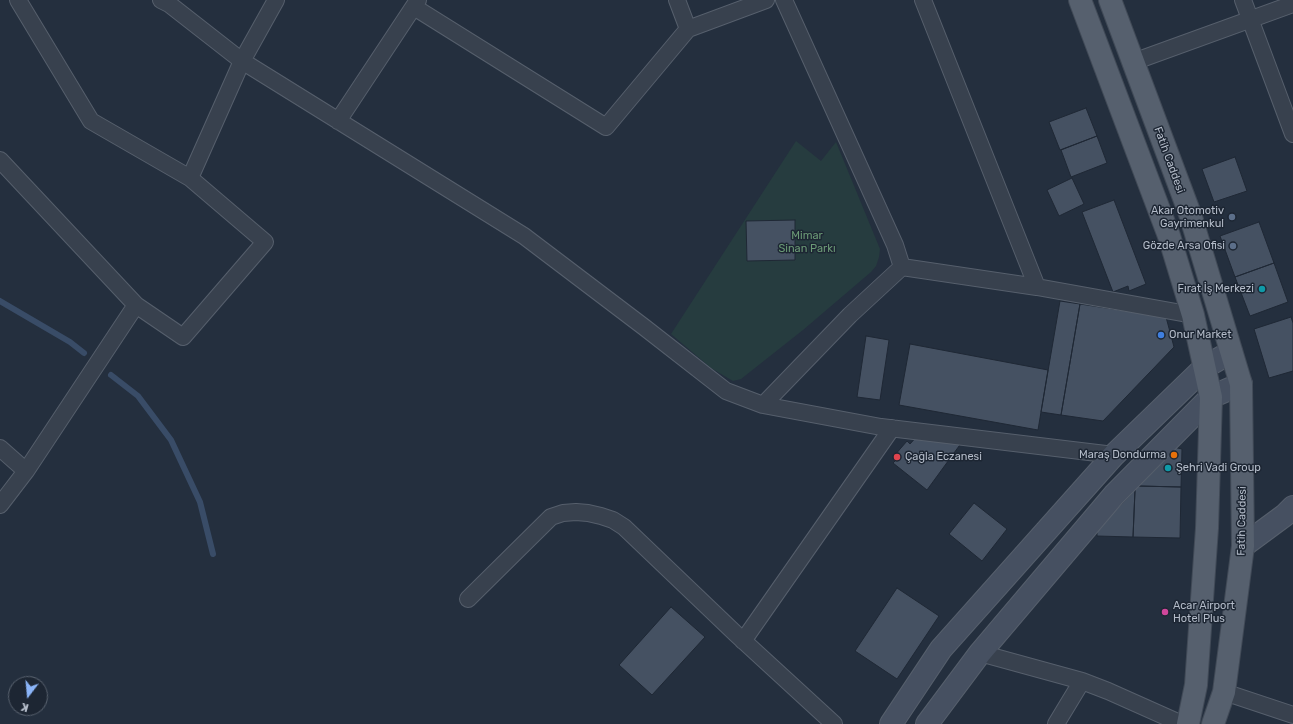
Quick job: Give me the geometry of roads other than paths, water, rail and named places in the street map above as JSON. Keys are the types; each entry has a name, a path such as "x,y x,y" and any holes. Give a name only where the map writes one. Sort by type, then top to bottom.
{"main road":[{"path":"1080,0 1169,236 1193,315 1211,397 1207,528 1196,686 1188,724"},
{"name":"Fatih Caddesi","path":"1110,0 1190,214 1241,384 1243,546 1224,692 1213,724"}],"street":[{"path":"0,160 136,305 183,337 265,242 190,178 91,121 18,0"},
{"path":"161,0 169,4 242,61 524,236 726,391 763,405 892,428 1114,455"},
{"path":"190,178 242,61 276,0"},
{"path":"677,0 688,29"},
{"path":"338,121 416,3 606,127 688,29 766,0"},
{"path":"784,0 895,245 902,267"},
{"path":"922,0 1037,286"},
{"path":"1243,0 1293,134"},
{"path":"1133,62 1293,4"},
{"path":"902,267 1037,286 1193,315"},
{"path":"763,405 850,315 902,267"},
{"path":"0,506 26,470 136,305"},
{"path":"891,724 940,649 1114,455 1205,367 1231,352"},
{"path":"927,724 980,653 1114,495 1211,397 1241,384"},
{"path":"743,641 892,428"},
{"path":"0,448 26,470"},
{"path":"1243,546 1285,515 1293,507"},
{"path":"468,599 551,517 563,513 588,513 613,520 624,527 743,641 834,724"},
{"path":"980,653 1082,681 1182,724"},
{"path":"1056,724 1082,681"},
{"path":"1224,692 1293,715"}],"waterway":[{"path":"0,301 70,342 84,353"},
{"path":"111,375 138,396 171,440 200,502 213,554"}],"place":[{"name":"Akar Otomotiv Gayrimenkul","path":"1232,217"},
{"name":"Gözde Arsa Ofisi","path":"1233,246"},
{"name":"Fırat İş Merkezi","path":"1262,289"},
{"name":"Onur Market","path":"1161,335"},
{"name":"Maraş Dondurma","path":"1174,455"},
{"name":"Çağla Eczanesi","path":"897,457"},
{"name":"Şehri Vadi Group","path":"1168,468"},
{"name":"Acar Airport Hotel Plus","path":"1165,612"}],"park label":[{"name":"Mimar Sinan Parkı","path":"807,242"}]}
